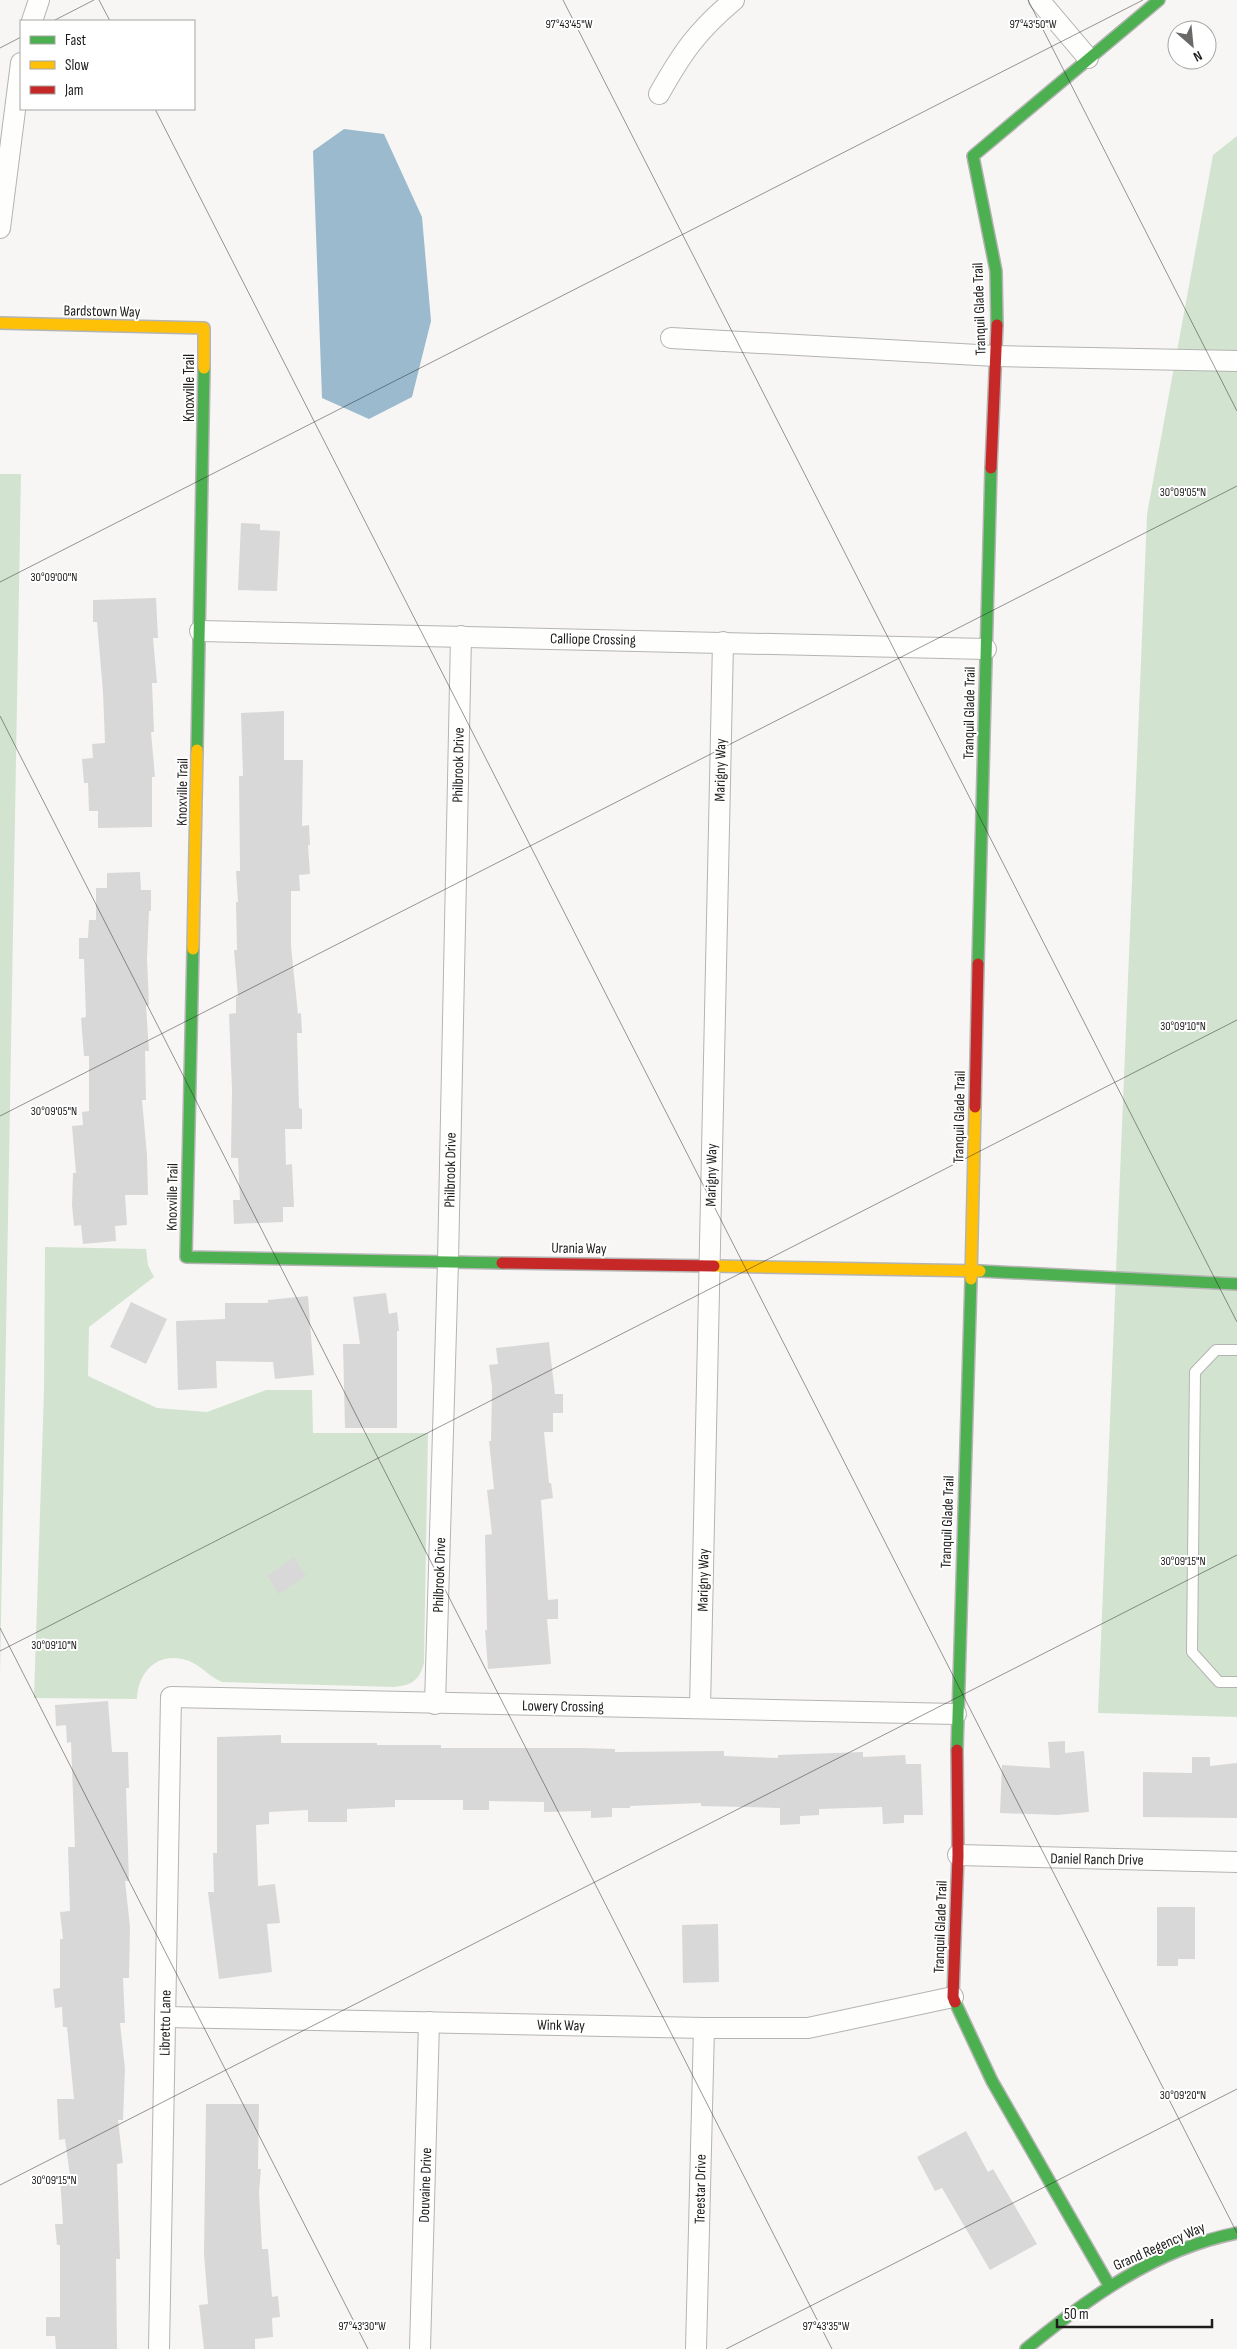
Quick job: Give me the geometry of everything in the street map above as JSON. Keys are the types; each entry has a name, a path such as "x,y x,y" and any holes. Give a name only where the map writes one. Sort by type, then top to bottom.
{"street":[{"path":"32,20 39,0"},
{"path":"659,94 682,52 709,21 734,0"},
{"path":"1039,0 1088,58"},
{"name":"Tranquil Glade Trail","path":"1109,2285 992,2081 953,1997 958,1855 956,1714 971,1271 986,649 996,356 996,271 973,156 1159,0"},
{"path":"0,228 20,71"},
{"name":"Bardstown Way","path":"0,323 204,328"},
{"name":"Knoxville Trail","path":"186,1257 200,631 204,328"},
{"path":"671,338 996,356 1237,362"},
{"name":"Calliope Crossing","path":"200,631 986,649"},
{"name":"Philbrook Drive","path":"435,1704 448,1261 460,636"},
{"name":"Marigny Way","path":"700,1708 723,642"},
{"name":"Urania Way","path":"186,1257 971,1271 1237,1284"},
{"name":"Lowery Crossing","path":"171,1697 956,1714"},
{"name":"Libretto Lane","path":"159,2349 171,1697"},
{"name":"Daniel Ranch Drive","path":"958,1855 1237,1862"},
{"name":"Wink Way","path":"166,2017 704,2028 808,2028 953,1997"},
{"name":"Douvaine Drive","path":"420,2349 429,2022"},
{"name":"Treestar Drive","path":"696,2349 704,2028"},
{"name":"Grand Regency Way","path":"1026,2349 1081,2304 1109,2285 1144,2266 1215,2237 1237,2234"}],"lane":[{"path":"1237,1350 1216,1350 1195,1372 1192,1652 1219,1682 1237,1682"}],"green space":[{"path":"1237,136 1237,1717 1098,1713 1147,514 1213,155"},
{"path":"0,474 21,474 0,1678"},
{"path":"45,1247 146,1249 148,1265 154,1277 89,1327 88,1376 157,1408 207,1412 266,1390 312,1390 313,1433 428,1433 424,1663 420,1674 414,1681 406,1685 394,1687 222,1682 189,1661 169,1658 160,1661 146,1671 141,1679 137,1699 34,1698 44,1390"}],"water":[{"path":"344,129 384,134 422,217 431,321 412,397 369,419 322,398 313,151"}],"building":[{"path":"241,523 260,524 260,530 280,531 277,591 238,590"},
{"path":"156,598 158,638 153,638 157,683 152,683 154,732 151,732 155,777 152,777 152,827 98,828 98,811 89,811 88,783 84,783 82,759 93,758 92,744 105,743 103,692 97,622 93,622 93,600"},
{"path":"284,711 284,760 303,760 302,826 309,825 310,845 308,845 310,874 299,875 300,891 291,891 291,946 298,1014 301,1013 302,1033 297,1033 299,1108 302,1109 302,1129 285,1129 286,1165 292,1164 294,1207 283,1207 283,1222 234,1224 233,1200 240,1200 238,1158 231,1158 232,1090 229,1014 236,1013 236,997 238,997 234,950 237,950 236,902 238,902 236,871 240,871 239,776 243,776 241,713"},
{"path":"140,872 141,890 151,890 147,959 149,1005 146,1006 149,1051 145,1051 146,1100 142,1100 147,1155 148,1195 125,1195 127,1225 115,1226 116,1241 83,1244 81,1225 74,1226 72,1205 73,1173 76,1173 72,1126 83,1125 82,1112 89,1111 89,1056 84,1056 81,1018 86,1017 84,959 79,959 79,938 88,938 89,920 96,920 96,888 107,888 107,873"},
{"path":"386,1293 389,1314 397,1312 399,1331 397,1331 397,1428 345,1428 343,1344 360,1344 353,1297"},
{"path":"308,1296 314,1375 275,1379 273,1362 216,1361 217,1388 178,1390 176,1321 225,1319 225,1303 268,1303 268,1300"},
{"path":"131,1302 167,1319 146,1364 110,1347"},
{"path":"549,1342 555,1394 563,1394 563,1413 553,1413 553,1432 544,1432 549,1483 551,1483 553,1498 541,1500 548,1600 558,1599 558,1619 547,1619 551,1664 488,1669 485,1630 487,1630 485,1535 492,1534 487,1490 494,1489 489,1441 491,1441 492,1387 489,1365 498,1364 496,1348"},
{"path":"294,1557 306,1576 279,1594 267,1576"},
{"path":"108,1701 112,1752 128,1752 129,1788 126,1788 129,1881 125,1881 130,1927 129,1978 123,1978 125,2023 120,2023 125,2069 123,2120 118,2120 123,2163 117,2164 120,2259 116,2259 117,2349 56,2349 55,2336 46,2336 46,2317 60,2317 60,2245 57,2245 55,2224 63,2224 60,2177 70,2176 65,2139 59,2140 57,2099 74,2099 67,2027 63,2027 62,2007 55,2008 53,1989 60,1988 60,1939 63,1939 60,1912 70,1911 68,1847 75,1847 71,1742 67,1743 66,1725 56,1726 55,1705"},
{"path":"281,1735 281,1743 441,1745 441,1748 582,1748 615,1749 615,1752 724,1751 724,1756 778,1758 778,1755 863,1752 863,1757 905,1755 906,1764 921,1764 923,1815 904,1815 904,1823 883,1824 882,1807 819,1809 819,1815 800,1816 800,1824 780,1825 780,1808 701,1806 701,1803 630,1806 630,1808 612,1808 612,1817 591,1818 591,1811 544,1812 544,1802 489,1801 489,1810 463,1810 463,1800 395,1800 395,1807 347,1809 347,1822 308,1822 308,1810 269,1812 269,1824 256,1825 258,1886 275,1884 280,1923 267,1924 272,1972 219,1979 208,1892 214,1892 213,1853 217,1853 217,1737"},
{"path":"1065,1741 1065,1753 1084,1751 1089,1812 1057,1815 1000,1813 1002,1765 1050,1768 1048,1742"},
{"path":"1192,1757 1210,1757 1210,1766 1237,1763 1237,1818 1143,1817 1143,1772 1192,1773"},
{"path":"1157,1907 1195,1907 1195,1959 1178,1959 1178,1966 1157,1966"},
{"path":"718,1924 719,1982 683,1983 682,1925"},
{"path":"206,2104 259,2104 258,2169 261,2169 259,2192 262,2249 268,2249 272,2297 278,2296 280,2317 272,2318 273,2337 255,2339 255,2349 204,2349 199,2305 208,2304 204,2254"},
{"path":"966,2131 988,2172 993,2169 1037,2244 990,2270 942,2188 935,2191 917,2157"}],"traffic: fast":[{"path":"997,325 996,271 973,156 1159,0"},
{"path":"197,750 204,368"},
{"path":"978,964 991,468"},
{"path":"193,949 186,1257 502,1263"},
{"path":"980,1271 1237,1284"},
{"path":"957,1750 971,1279"},
{"path":"955,2002 992,2081 1109,2285"},
{"path":"1026,2349 1099,2294 1151,2263 1207,2240 1237,2233"}],"traffic: slow":[{"path":"0,323 204,328 204,368"},
{"path":"193,949 197,750"},
{"path":"971,1279 975,1107"},
{"path":"714,1266 980,1271"}],"traffic: jam":[{"path":"991,468 997,325"},
{"path":"975,1107 978,964"},
{"path":"502,1263 714,1266"},
{"path":"955,2002 953,1997 958,1855 957,1750"}]}
